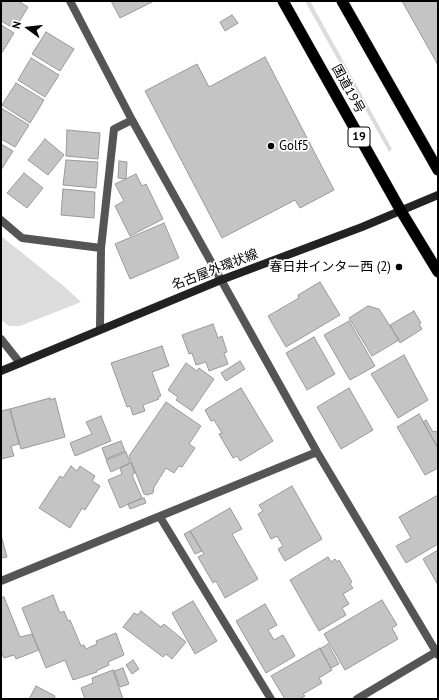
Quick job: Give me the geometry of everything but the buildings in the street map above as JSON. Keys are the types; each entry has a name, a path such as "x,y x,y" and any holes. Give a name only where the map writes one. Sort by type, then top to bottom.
{"highway":[{"name":"国道19号","path":"283,1 401,211 438,272"},
{"path":"342,1 438,170"}],"main road":[{"name":"名古屋外環状線","path":"1,371 100,329 222,280 362,227 438,195"}],"street":[{"path":"70,1 132,120 317,452 437,654 357,699"},
{"path":"100,329 101,248 114,129 132,120"},
{"path":"1,220 22,238 101,248"},
{"path":"1,339 20,363"},
{"path":"1,581 317,452"},
{"path":"160,517 271,699"}],"shaded area":[{"path":"305,1 310,1 392,149 389,152"},
{"path":"1,236 66,288 81,302 20,326 9,326 1,320"}],"place":[{"name":"Golf5","path":"271,146"},
{"name":"春日井インター西 (2)","path":"399,267"}]}
